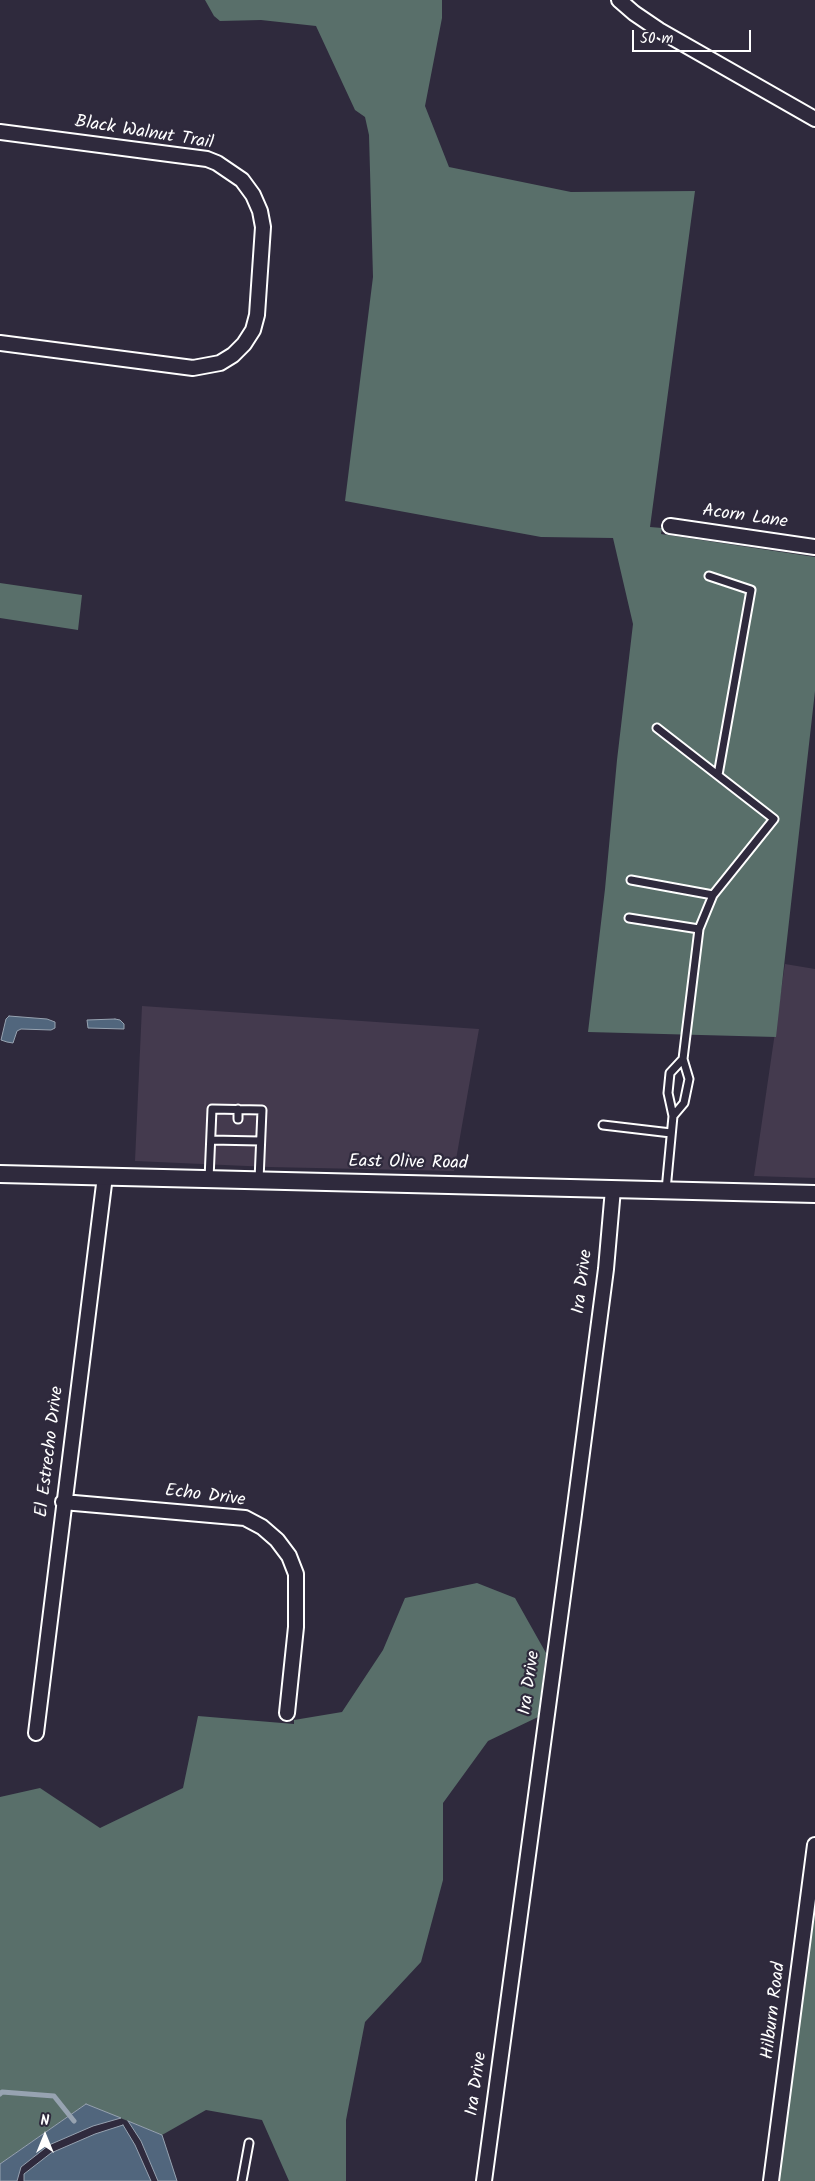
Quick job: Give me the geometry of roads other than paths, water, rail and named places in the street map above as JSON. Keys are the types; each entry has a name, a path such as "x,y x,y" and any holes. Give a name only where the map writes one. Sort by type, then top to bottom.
{"street":[{"path":"619,0 659,30 815,119"},
{"name":"Black Walnut Trail","path":"0,132 207,160 217,163 242,180 253,195 260,210 263,227 257,315 253,330 244,344 233,355 220,363 193,368 0,343"},
{"name":"Acorn Lane","path":"670,526 815,547"},
{"name":"East Olive Road","path":"0,1174 815,1194"},
{"name":"El Estrecho Drive","path":"36,1733 63,1502 105,1176"},
{"name":"Ira Drive","path":"484,2181 606,1269 613,1189"},
{"name":"Echo Drive","path":"63,1502 245,1518 262,1527 277,1540 289,1556 296,1574 296,1627 287,1713"},
{"name":"Hilburn Road","path":"771,2181 815,1845"}],"lane":[{"path":"710,576 750,590 718,775"},
{"path":"657,728 774,819 713,895 698,929 683,1059 689,1079 684,1103 673,1116"},
{"path":"631,880 713,895"},
{"path":"630,918 698,929"},
{"path":"666,1191 673,1116 668,1093 670,1073 683,1059"},
{"path":"209,1179 212,1109 262,1110 259,1180"},
{"path":"238,1110 238,1119"},
{"path":"603,1125 671,1133"},
{"path":"237,1132 237,1141"},
{"path":"211,1140 260,1141"},
{"path":"242,2181 249,2143"}],"water":[{"path":"9,1016 47,1019 55,1022 55,1028 51,1030 21,1029 17,1031 13,1043 7,1042 1,1040 6,1019"},
{"path":"87,1020 120,1020 124,1024 124,1029 88,1028"},
{"path":"86,2104 121,2118 93,2126 49,2145 21,2167 17,2181 0,2181 0,2164"},
{"path":"128,2121 162,2135 177,2181 158,2181 141,2141"},
{"path":"123,2125 135,2145 151,2181 24,2181 24,2174 51,2153 95,2134"}],"waterway":[{"path":"0,2094 2,2092 54,2096 74,2121"}]}
